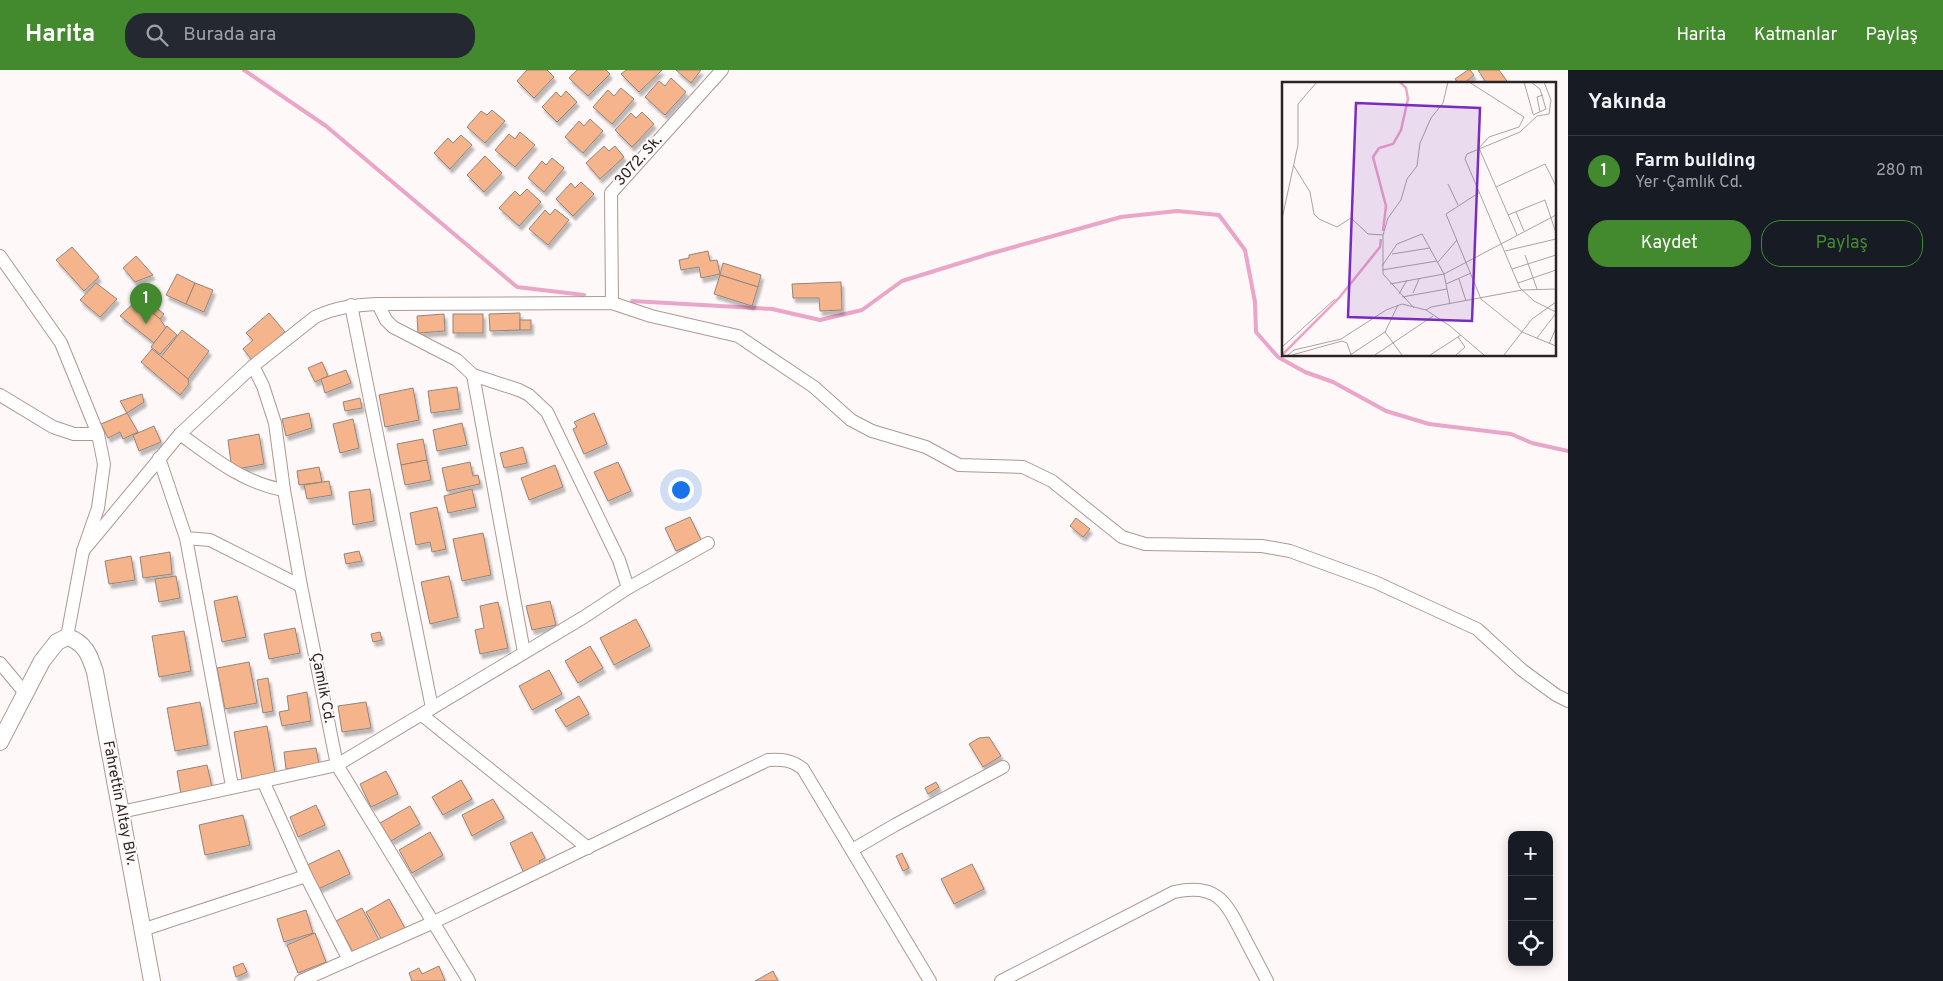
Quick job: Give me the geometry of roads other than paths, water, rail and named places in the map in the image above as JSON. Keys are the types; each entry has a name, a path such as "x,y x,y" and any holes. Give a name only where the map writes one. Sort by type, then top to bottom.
{"street":[{"name":"3072. Sk.","path":"612,302 611,193 722,70"},
{"path":"0,256 61,343 98,434 104,464 98,508 83,551 67,637 57,642 42,661 0,742"},
{"path":"83,551 180,434 253,366 315,317 338,308 378,304 612,302 651,316 738,336 814,387 851,420 872,431 926,447 959,465 1023,467 1052,481 1122,538 1145,544 1262,546 1290,551 1375,582 1478,629 1522,670 1556,695 1568,701"},
{"path":"378,304 386,320 393,327 457,360 473,375 529,395 547,412 619,560 628,588"},
{"path":"351,306 427,712 588,848"},
{"name":"Çamlık Cd.","path":"253,366 263,386 275,424 284,490 301,586 337,765 434,922 468,981"},
{"path":"473,375 524,652"},
{"path":"0,394 53,427 74,434 98,434"},
{"path":"180,434 235,474 256,484 284,490"},
{"path":"159,458 186,538 232,786"},
{"path":"186,538 210,540 301,586"},
{"path":"120,812 232,786 337,765 584,617 628,588 708,543"},
{"name":"Fahrettin Altay Blv.","path":"67,637 75,639 82,644 95,672 152,981"},
{"path":"0,663 25,693"},
{"path":"301,981 434,922 768,760 779,759 789,761 803,769 930,981"},
{"path":"852,850 1003,767"},
{"path":"263,781 306,876 349,960"},
{"path":"142,930 306,876"},
{"path":"1001,981 1174,892 1197,889 1208,892 1227,904 1267,981"}],"waterway":[{"path":"244,70 326,126 517,287 584,295"},
{"path":"632,301 772,309 820,320 862,310 902,281 989,254 1121,217 1177,211 1219,215 1245,250 1255,302 1256,332 1278,357 1305,372 1333,382 1386,411 1429,424 1511,434 1532,443 1568,451"}],"place":[{"name":"Farm building","path":"146,324"}]}
